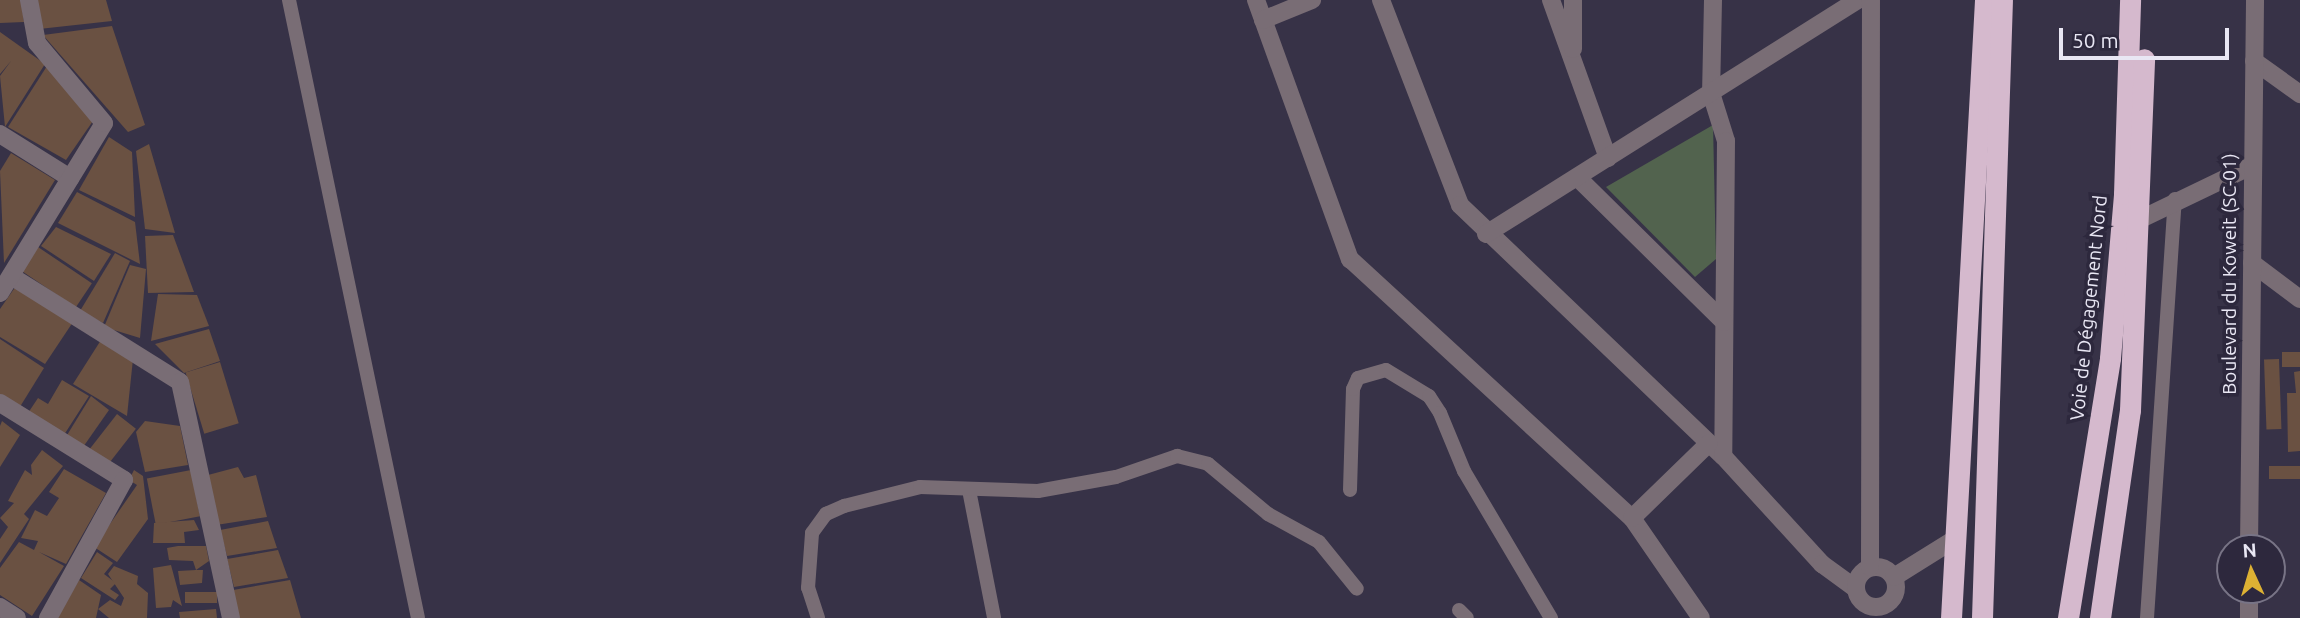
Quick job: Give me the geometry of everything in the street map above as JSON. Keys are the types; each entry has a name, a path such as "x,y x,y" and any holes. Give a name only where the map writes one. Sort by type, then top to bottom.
{"highway":[{"path":"1951,618 1985,0"},
{"path":"1982,618 2002,0"},
{"name":"Voie de Dégagement Nord","path":"2068,618 2084,526 2117,280 2130,0"},
{"path":"2100,618 2130,410 2141,219 2140,0"}],"street":[{"path":"0,293 104,123 37,43 30,0"},
{"path":"1256,0 1350,259 1632,518 1701,618"},
{"path":"1263,20 1312,0"},
{"path":"1381,0 1448,184 1486,234 1723,456 1822,564 1855,588 1863,604 1882,612 1895,595 1894,577"},
{"path":"1551,0 1608,158"},
{"path":"1573,0 1573,62"},
{"path":"1713,0 1711,93 1726,142 1723,456"},
{"path":"1486,234 1857,0"},
{"path":"1855,588 1870,567 1871,0"},
{"name":"Boulevard du Koweit (SC-01)","path":"2249,534 2251,166 2255,0"},
{"path":"2254,61 2300,94"},
{"path":"0,134 70,178"},
{"path":"2141,219 2175,199 2251,166"},
{"path":"1578,178 1724,322"},
{"path":"2252,263 2300,299"},
{"path":"11,276 180,382 231,618"},
{"path":"0,403 124,480 48,618"},
{"path":"1632,518 1709,443"},
{"path":"1894,577 1955,538"},
{"path":"1870,567 1894,577"},
{"path":"0,607 16,618"}],"lane":[{"path":"289,0 418,618"},
{"path":"2147,618 2175,199"},
{"path":"1350,490 1353,389 1358,378 1386,370 1429,396 1440,413 1464,471 1551,618"},
{"path":"818,618 808,556 812,533 826,514 920,487 1038,491 1193,455 1268,514 1319,542 1357,589"},
{"path":"969,490 993,618"}],"green space":[{"path":"1713,125 1716,259 1695,277 1606,187"}],"building":[{"path":"0,0 21,0 24,22 0,23"},
{"path":"38,0 106,0 112,21 39,29"},
{"path":"112,26 145,125 128,132 43,35"},
{"path":"0,32 45,64 5,127 0,76 11,61 0,74"},
{"path":"47,66 95,118 66,160 8,127"},
{"path":"109,137 132,152 135,217 79,190"},
{"path":"149,144 175,233 145,229 136,151"},
{"path":"11,153 55,180 4,263 0,171"},
{"path":"77,192 135,222 140,264 58,223"},
{"path":"56,227 111,254 94,281 41,246"},
{"path":"173,235 194,292 148,293 145,236"},
{"path":"38,247 92,283 76,307 22,271"},
{"path":"115,253 130,261 103,323 80,311"},
{"path":"130,265 146,269 140,338 104,327"},
{"path":"16,286 73,322 45,364 0,337 0,309"},
{"path":"158,294 197,295 209,326 151,341"},
{"path":"209,329 220,361 184,373 155,344"},
{"path":"0,339 44,368 18,410 0,399"},
{"path":"101,340 133,359 127,416 73,384"},
{"path":"2282,352 2300,352 2300,367 2282,367"},
{"path":"2279,359 2281,429 2266,429 2264,360"},
{"path":"220,362 239,423 204,434 186,373"},
{"path":"2300,371 2300,451 2288,452 2287,393 2296,393 2294,372"},
{"path":"62,380 89,396 62,438 26,416 38,398 48,404"},
{"path":"91,396 109,410 81,450 64,440"},
{"path":"117,414 136,429 105,468 86,453"},
{"path":"2,421 20,435 0,467 0,426"},
{"path":"145,421 180,426 188,465 145,472 136,432"},
{"path":"42,450 63,466 24,514 29,519 0,563 0,539 8,527 0,518 14,503 8,501 25,470 32,475 31,465"},
{"path":"2269,466 2300,466 2300,479 2269,479"},
{"path":"238,467 244,478 256,475 267,517 216,525 208,475"},
{"path":"64,469 106,493 66,564 39,552 64,566 32,616 0,595 0,568 19,542 34,550 38,541 21,538 35,510 47,516 59,498 49,492"},
{"path":"134,470 143,476 148,519 117,562 94,547 137,485 129,480"},
{"path":"191,470 200,516 156,525 147,479"},
{"path":"194,520 199,530 184,532 185,543 153,543 154,523"},
{"path":"268,521 277,548 227,556 220,530"},
{"path":"206,546 209,561 196,570 193,561 169,560 167,548"},
{"path":"278,550 288,578 234,587 227,559"},
{"path":"97,552 113,563 104,574 116,583 110,589 119,595 115,600 81,578"},
{"path":"171,565 182,606 173,600 171,607 156,608 153,568"},
{"path":"114,566 138,576 137,584 148,593 147,618 109,618 98,609 110,600 121,606 124,598 108,574"},
{"path":"203,570 202,583 180,585 178,571"},
{"path":"79,580 101,595 96,618 57,618"},
{"path":"290,580 301,618 236,618 233,590"},
{"path":"185,592 217,592 217,603 185,603"},
{"path":"216,609 217,618 180,618 179,612"}]}
